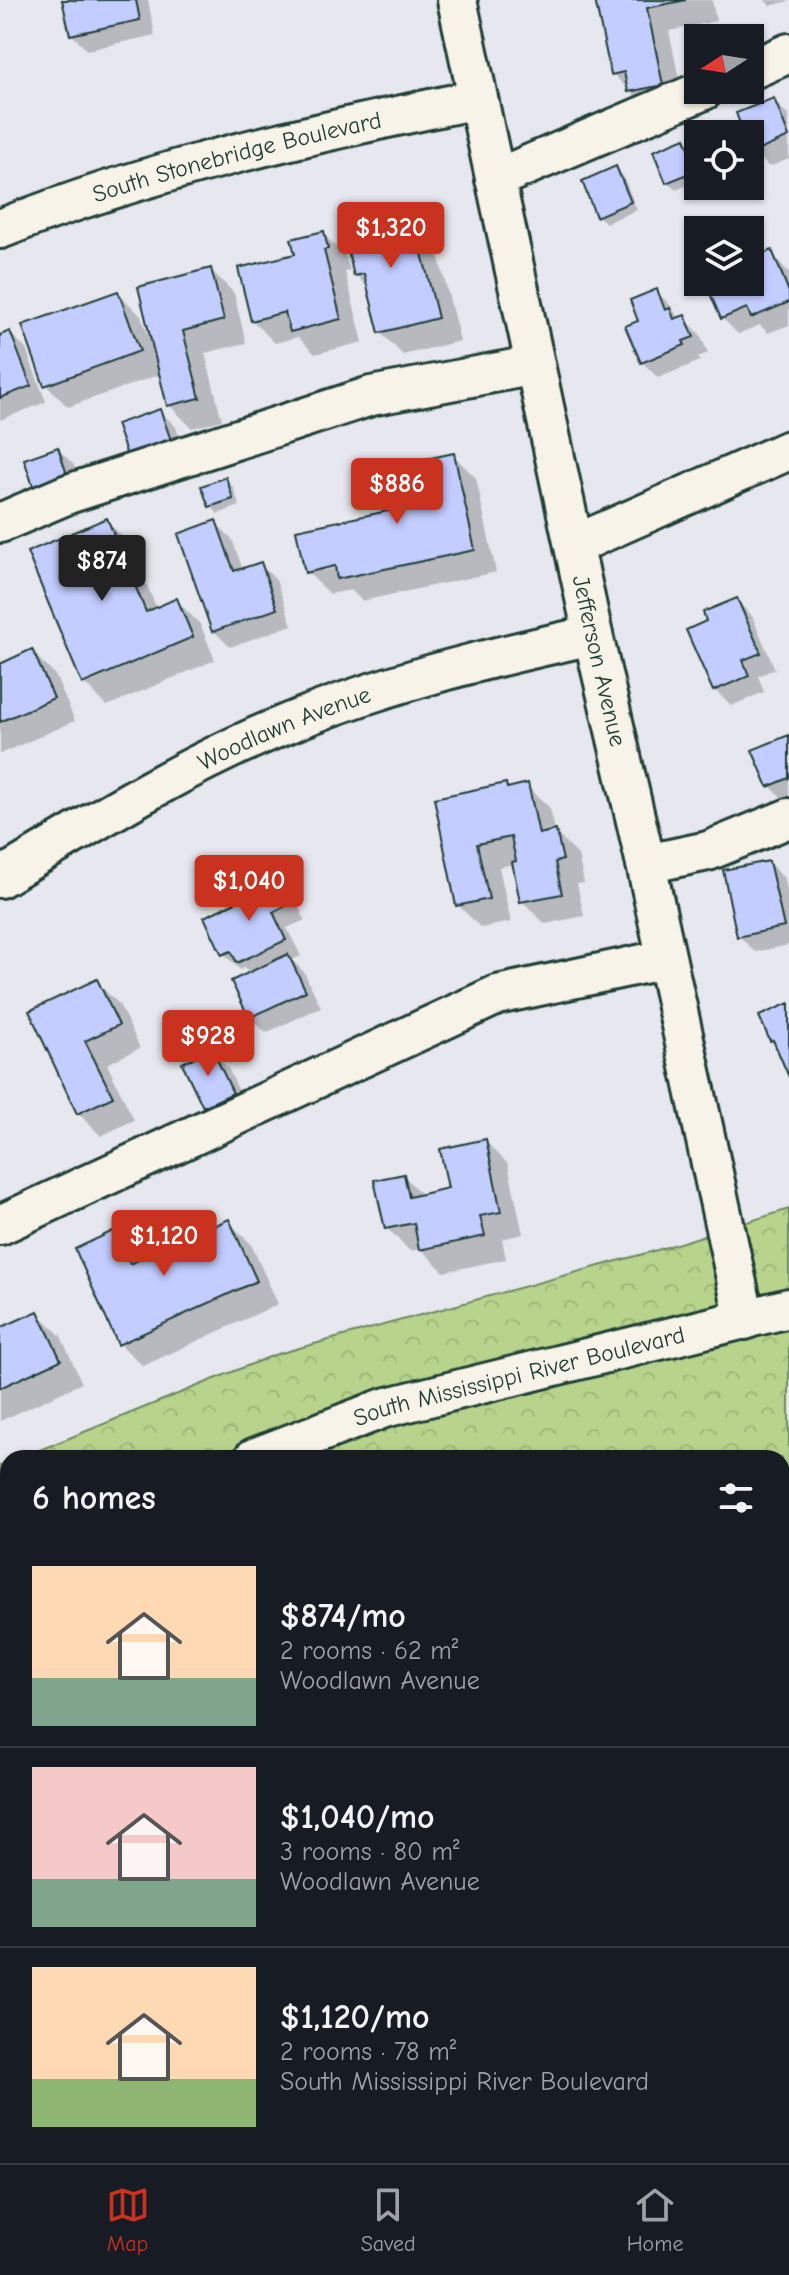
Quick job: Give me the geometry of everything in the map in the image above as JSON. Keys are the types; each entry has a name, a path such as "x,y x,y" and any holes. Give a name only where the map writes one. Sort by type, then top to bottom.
{"street":[{"name":"Jefferson Avenue","path":"457,0 593,635 745,1320"},
{"path":"764,64 789,53"},
{"name":"South Stonebridge Boulevard","path":"0,229 164,173 319,131 478,99"},
{"path":"495,179 684,99"},
{"path":"0,523 68,494 371,396 535,365"},
{"path":"574,545 789,450"},
{"name":"Woodlawn Avenue","path":"0,878 135,797 272,730 385,687 489,657 593,635"},
{"path":"646,864 708,851 789,818"},
{"path":"0,1225 497,995 666,959"},
{"name":"South Mississippi River Boulevard","path":"275,1450 384,1408 789,1308"}],"green space":[{"path":"789,1209 789,1450 40,1450 274,1355 654,1251"}],"building":[{"path":"62,0 136,0 140,20 70,35"},
{"path":"595,0 686,0 647,8 663,85 628,92 624,72 611,75"},
{"path":"774,98 789,137 764,148 764,120 739,120 736,113"},
{"path":"684,138 684,176 666,183 653,151"},
{"path":"616,166 631,202 596,217 582,181"},
{"path":"391,211 395,225 414,221 438,318 379,333 364,274 354,276 341,223"},
{"path":"324,231 328,249 324,250 341,319 290,332 285,312 251,321 238,268 295,254 291,239"},
{"path":"772,250 789,292 789,302 751,318 747,308 721,319 711,296 764,296 764,253"},
{"path":"211,268 224,320 183,331 200,398 167,406 138,287"},
{"path":"657,289 665,310 670,308 674,319 685,315 694,337 683,341 685,345 641,363 625,326 638,321 630,300"},
{"path":"118,291 140,351 44,386 22,325"},
{"path":"10,331 31,386 0,398 0,335"},
{"path":"160,409 174,449 130,464 116,424"},
{"path":"58,447 71,487 37,498 24,459"},
{"path":"454,453 475,550 337,579 335,566 305,573 296,530 407,507 398,465"},
{"path":"226,477 233,499 209,507 201,486"},
{"path":"107,518 146,612 177,598 193,637 82,684 27,552"},
{"path":"216,520 234,571 261,562 277,609 212,632 178,534"},
{"path":"737,598 761,653 743,660 749,676 713,691 686,630 706,621 703,612"},
{"path":"32,649 54,698 0,722 0,664"},
{"path":"789,735 789,778 768,787 752,750"},
{"path":"506,783 507,788 528,783 539,834 556,830 563,860 555,862 562,894 520,902 512,862 516,861 511,837 477,844 489,899 456,906 434,798"},
{"path":"769,861 784,927 737,937 723,870"},
{"path":"280,881 290,904 273,912 286,940 237,963 231,951 222,955 204,917"},
{"path":"288,954 306,991 249,1018 231,981"},
{"path":"97,979 119,1025 85,1041 113,1097 77,1114 29,1011"},
{"path":"789,1003 789,1077 759,1016"},
{"path":"212,1049 233,1093 203,1107 182,1063"},
{"path":"486,1139 501,1212 480,1216 485,1236 419,1250 414,1223 385,1229 374,1180 404,1174 409,1197 448,1188 440,1149"},
{"path":"229,1219 257,1281 118,1345 75,1249 115,1230 130,1264"},
{"path":"38,1311 61,1360 0,1388 0,1328"}]}
